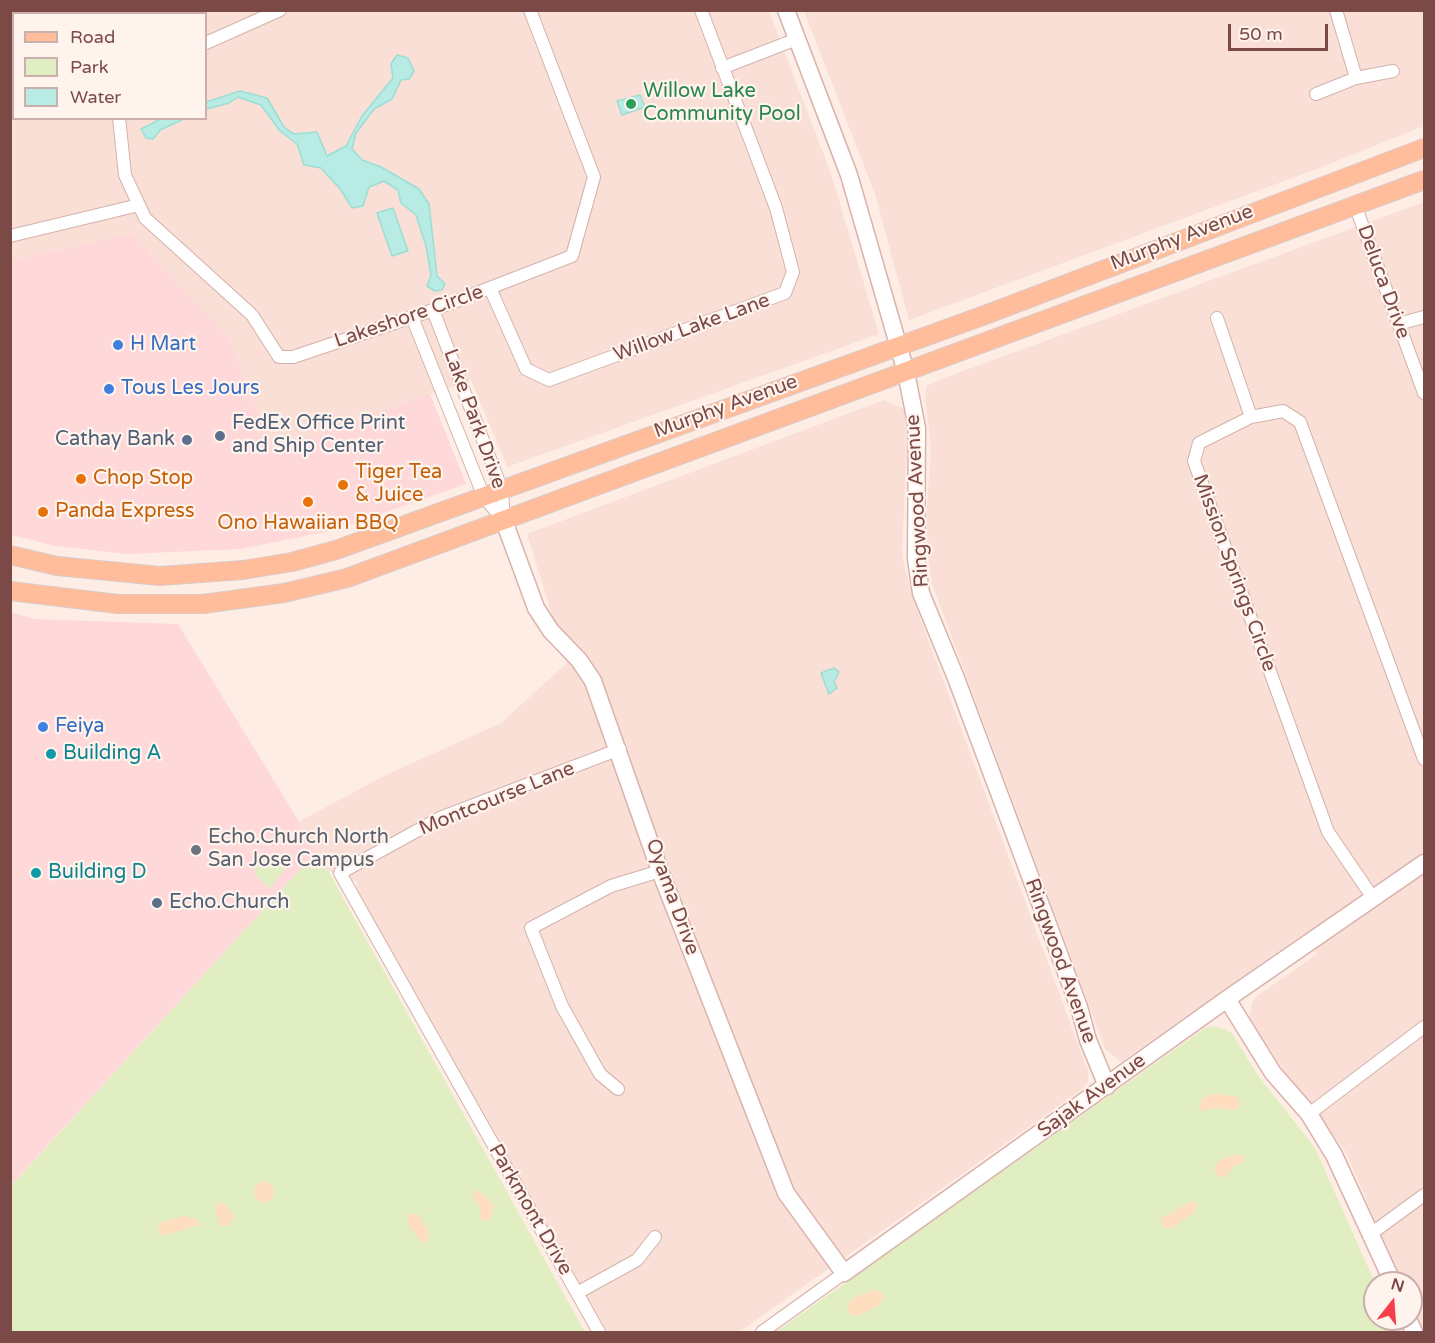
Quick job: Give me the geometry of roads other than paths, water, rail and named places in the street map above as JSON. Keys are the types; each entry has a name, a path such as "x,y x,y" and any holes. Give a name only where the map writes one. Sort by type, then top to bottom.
{"main road":[{"name":"Murphy Avenue","path":"10,555 57,566 128,575 172,576 243,570 292,562 336,550 898,345 1425,148"},
{"name":"Murphy Avenue","path":"10,591 118,604 166,605 244,600 311,588 347,578 1425,180"}],"street":[{"path":"207,43 280,10"},
{"name":"Lakeshore Circle","path":"119,120 125,175 145,218 216,286 252,315 279,357 293,357 433,310 572,256 594,177 530,10"},
{"name":"Willow Lake Lane","path":"490,288 526,369 549,380 785,293 794,272 776,208 701,10"},
{"name":"Ringwood Avenue","path":"786,10 849,175 906,372 917,428 916,559 921,593 956,678 1079,1007 1088,1040 1107,1086"},
{"path":"1336,10 1356,78"},
{"path":"722,68 797,39"},
{"path":"1316,94 1356,78 1394,71"},
{"path":"10,236 139,205"},
{"name":"Deluca Drive","path":"1355,205 1425,393"},
{"name":"Lake Park Drive","path":"433,310 502,490 504,521"},
{"name":"Lake Park Drive","path":"412,317 484,497 504,521"},
{"path":"1398,324 1425,317"},
{"path":"1217,318 1251,417"},
{"name":"Mission Springs Circle","path":"1372,898 1328,832 1194,460 1199,443 1251,417 1283,411 1300,422 1425,759"},
{"name":"Oyama Drive","path":"504,521 536,608 551,631 579,660 593,681 620,749 660,871 786,1193 844,1273"},
{"name":"Montcourse Lane","path":"460,1088 340,873 442,817 620,749"},
{"name":"Sajak Avenue","path":"762,1332 1227,999 1425,863"},
{"path":"618,1089 600,1074 562,1006 531,928 611,886 660,871"},
{"path":"1227,999 1273,1073 1310,1114 1334,1155 1388,1271"},
{"path":"1310,1114 1425,1027"},
{"name":"Parkmont Drive","path":"460,1088 599,1332"},
{"path":"1372,1233 1425,1195"},
{"path":"577,1293 637,1260 655,1237"}],"water":[{"path":"397,55 408,58 414,71 409,79 401,80 392,99 374,109 356,133 352,149 362,160 381,167 419,189 429,204 437,276 445,284 442,290 435,291 427,286 431,275 426,246 416,215 401,203 398,190 384,181 369,187 363,206 352,208 341,190 321,168 304,165 297,144 280,131 261,105 238,97 229,103 207,109 207,102 240,91 267,98 284,127 294,134 317,132 327,156 346,146 362,116 393,78 391,64"},
{"name":"Willow Lake Community Pool","path":"640,95 645,107 622,115 617,101"},
{"path":"159,120 182,120 160,130 153,139 146,138 141,129"},
{"path":"393,208 408,251 392,256 377,213"},
{"path":"834,668 839,672 834,682 837,688 829,694 821,673"}],"place":[{"name":"Willow Lake Community Pool","path":"631,104"},
{"name":"H Mart","path":"118,345"},
{"name":"Tous Les Jours","path":"109,389"},
{"name":"FedEx Office Print and Ship Center","path":"220,436"},
{"name":"Cathay Bank","path":"187,440"},
{"name":"Chop Stop","path":"81,479"},
{"name":"Tiger Tea & Juice","path":"343,485"},
{"name":"Ono Hawaiian BBQ","path":"308,502"},
{"name":"Panda Express","path":"43,512"},
{"name":"Feiya","path":"43,727"},
{"name":"Building A","path":"51,754"},
{"name":"Echo.Church North San Jose Campus","path":"196,850"},
{"name":"Building D","path":"36,873"},
{"name":"Echo.Church","path":"157,903"}]}
